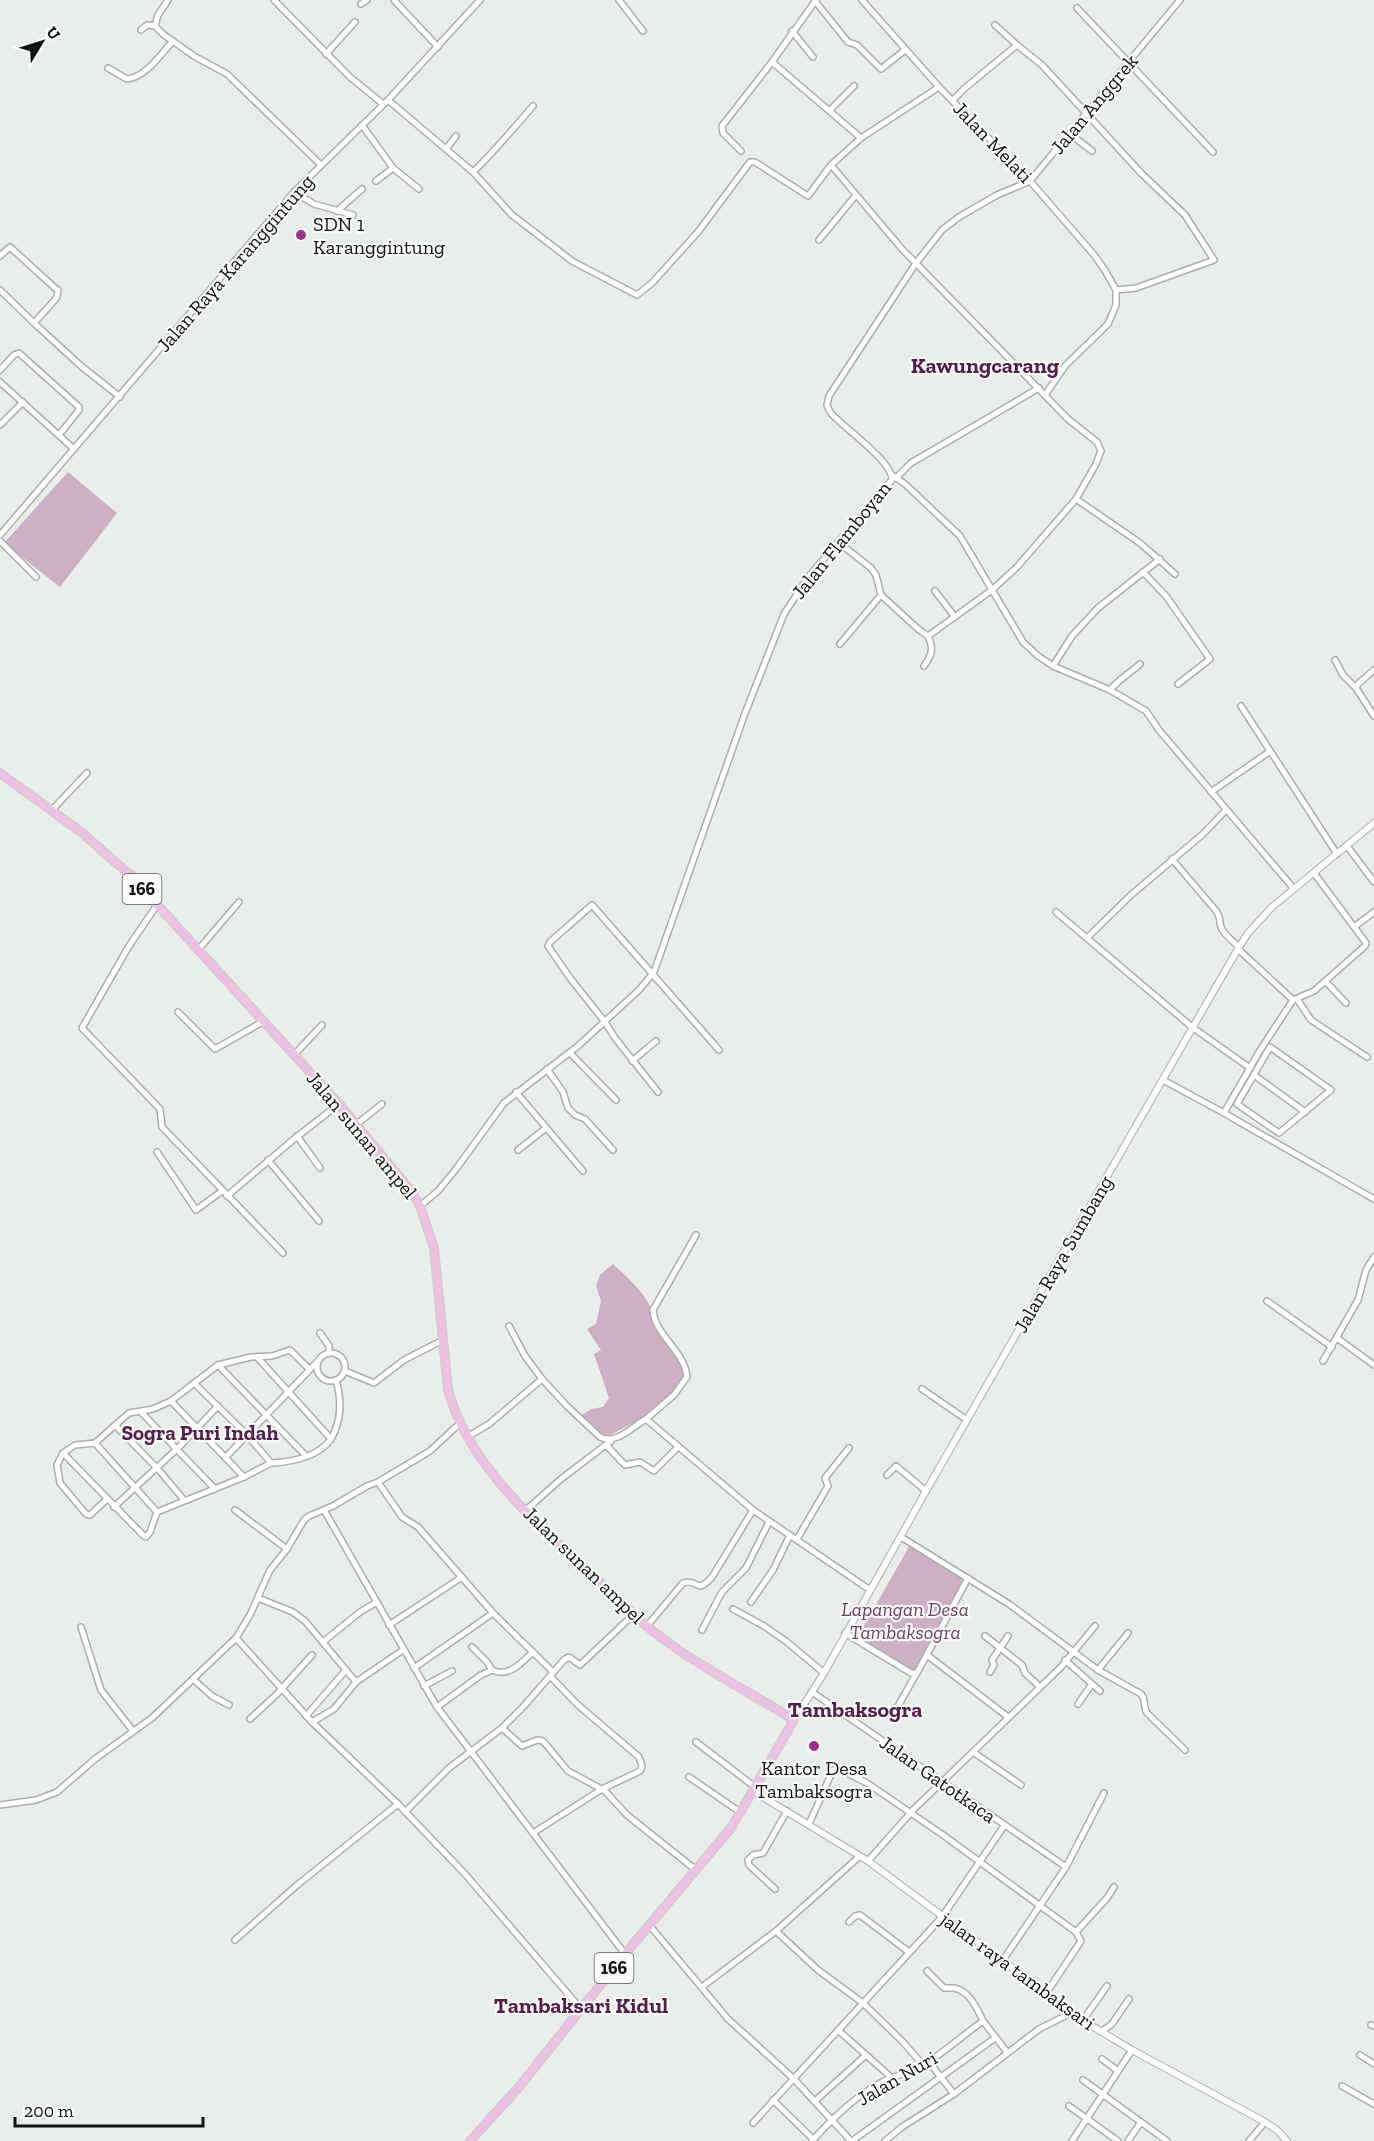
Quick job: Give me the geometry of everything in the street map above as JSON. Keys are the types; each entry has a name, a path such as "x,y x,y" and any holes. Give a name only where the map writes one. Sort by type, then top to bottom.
{"main road":[{"name":"Jalan sunan ampel","path":"0,773 104,851 294,1054 398,1174 420,1206 434,1248 448,1392 452,1407 459,1424 483,1461 526,1510 647,1626 669,1644 711,1671 794,1720"},
{"name":"166","path":"470,2141 519,2087 625,1954 731,1828 794,1720"}],"street":[{"path":"155,26 168,0"},
{"path":"274,0 362,88 385,102 446,148 473,172 512,215 572,261 636,295 652,283 698,232 750,162 755,162 807,196 831,165 861,138 939,87"},
{"path":"394,0 438,47"},
{"name":"Jalan Raya Karanggintung","path":"0,535 294,192 385,102 480,0"},
{"path":"620,0 643,31"},
{"name":"Jalan Melati","path":"862,0 939,87 1030,181 1095,256 1116,292"},
{"name":"Jalan Anggrek","path":"916,263 942,230 959,217 997,195 1030,181 1180,0"},
{"path":"741,150 723,133 722,126 772,62 815,1 848,42 855,44 881,69 905,50"},
{"path":"1077,8 1213,153"},
{"path":"326,54 355,22"},
{"path":"141,30 147,25 155,26 194,56 227,74 321,165"},
{"path":"995,25 1042,65 1141,174 1185,215 1214,260 1136,288 1116,292 1116,300 1108,324 1065,366 1045,394"},
{"path":"792,31 813,57"},
{"path":"108,68 127,79 134,78 144,72 173,41"},
{"path":"953,100 1017,45"},
{"path":"772,62 861,138"},
{"path":"830,110 854,86"},
{"path":"473,172 496,150 533,106"},
{"path":"362,125 393,168 419,189"},
{"path":"1070,134 1092,151"},
{"path":"446,148 456,136"},
{"path":"831,165 916,263 1068,419 1097,442 1101,448 1096,464 1076,499 1017,567 992,590 928,636"},
{"path":"376,181 393,168"},
{"path":"337,211 362,189"},
{"path":"294,192 314,204 353,214"},
{"path":"819,240 856,195"},
{"path":"0,256 10,247 57,291 57,297 34,323"},
{"name":"Jalan Flamboyan","path":"653,975 733,746 783,614 799,588 894,477 865,444 834,417 827,401 916,263"},
{"path":"0,290 81,366 120,397"},
{"path":"0,370 14,355 19,353 79,407 59,435"},
{"path":"0,382 74,449"},
{"path":"1039,388 911,463 894,477 905,484 960,537 1023,642 1053,666 1110,690 1146,711 1159,730 1294,889"},
{"path":"0,425 22,402"},
{"path":"1076,499 1160,558 1175,574"},
{"path":"0,522 7,527"},
{"path":"0,541 36,577"},
{"path":"838,542 871,568 876,575 881,595 928,636 932,656 924,666"},
{"path":"1053,666 1072,636 1098,608 1160,558"},
{"path":"1143,572 1166,596 1210,659 1178,684"},
{"path":"935,591 955,617"},
{"path":"840,644 881,595"},
{"path":"1335,660 1343,675 1356,688 1374,716"},
{"path":"1110,690 1123,676 1140,664"},
{"path":"1356,688 1374,670"},
{"path":"1240,706 1337,854"},
{"path":"1211,792 1269,752"},
{"path":"51,811 87,773"},
{"path":"1087,938 1131,895 1203,834 1226,810"},
{"name":"Jalan Raya Sumbang","path":"794,1720 824,1673 1238,948 1248,933 1272,907 1374,823"},
{"path":"1347,846 1374,882"},
{"path":"1172,859 1218,912 1222,930 1238,948 1295,999 1311,1020 1367,1057"},
{"path":"1224,1113 1295,999 1314,991 1366,945 1314,873"},
{"path":"198,950 239,902"},
{"path":"157,905 129,946 82,1028 160,1109 162,1127 283,1253"},
{"path":"658,1092 632,1061 548,946 592,905 719,1050"},
{"path":"1056,912 1192,1027 1250,1068"},
{"path":"1354,927 1374,912"},
{"path":"420,1206 443,1185 462,1162 492,1117 516,1092 570,1053 653,975"},
{"path":"1325,981 1346,1003"},
{"path":"178,1012 215,1049 265,1023"},
{"path":"294,1054 322,1025"},
{"path":"632,1061 656,1041"},
{"path":"1270,1047 1331,1090 1279,1133 1237,1104 1254,1075 1270,1047"},
{"path":"570,1053 616,1100"},
{"path":"547,1069 563,1092 568,1108 585,1119 613,1150"},
{"path":"1254,1075 1305,1112"},
{"path":"1163,1080 1374,1199"},
{"path":"516,1092 583,1171"},
{"path":"156,1152 196,1210 224,1193 339,1104"},
{"path":"357,1124 382,1104"},
{"path":"1260,1134 1266,1124"},
{"path":"518,1150 546,1128"},
{"path":"297,1136 320,1168"},
{"path":"268,1160 319,1221"},
{"path":"526,1510 561,1479 613,1440 646,1419 674,1395 687,1377 683,1362 657,1325 653,1310 696,1235"},
{"path":"1323,1360 1358,1300 1366,1270 1374,1257"},
{"path":"1267,1301 1332,1347"},
{"path":"509,1326 525,1356 567,1406 600,1437 613,1440"},
{"path":"320,1333 329,1346 329,1353"},
{"path":"345,1371 374,1383 404,1360 443,1337"},
{"path":"1337,1338 1374,1365"},
{"path":"107,1499 90,1515 72,1501 63,1490 58,1478 57,1465 63,1453 75,1445 95,1443 129,1413 153,1409 171,1401 218,1365 273,1356 290,1350 309,1369"},
{"path":"226,1457 309,1369 329,1353"},
{"path":"318,1361 319,1375 327,1380 340,1378 345,1371 342,1358 329,1353"},
{"path":"257,1357 331,1439"},
{"path":"218,1365 306,1456"},
{"path":"467,1437 489,1424 542,1378"},
{"path":"63,1453 146,1537 157,1512 244,1477 271,1463 284,1462 316,1453 331,1439 340,1416 341,1404 336,1380"},
{"path":"194,1383 247,1435 271,1463"},
{"path":"922,1389 967,1420"},
{"path":"171,1401 244,1477"},
{"path":"114,1507 177,1449 218,1406"},
{"path":"141,1412 215,1489"},
{"path":"646,1419 753,1510 870,1590"},
{"path":"0,1805 36,1800 57,1792 95,1759 167,1705 237,1638 270,1570 287,1549 304,1520 378,1482 430,1451 459,1424"},
{"path":"115,1425 184,1500"},
{"path":"95,1443 157,1512"},
{"path":"606,1445 625,1465 639,1462 654,1471 678,1447"},
{"path":"796,1539 828,1486 825,1478 849,1448"},
{"path":"886,1474 896,1466 926,1491"},
{"path":"378,1482 402,1517 418,1527 493,1613 533,1652 578,1705 641,1760 640,1771 602,1789 532,1833"},
{"path":"324,1509 437,1707 625,1954"},
{"path":"235,1510 287,1549"},
{"path":"647,1626 683,1583 690,1582 700,1587 705,1586 753,1510"},
{"path":"702,1630 722,1592 746,1568 769,1522"},
{"path":"751,1602 773,1570 790,1534"},
{"path":"901,1537 1009,1604 1098,1670 1143,1696 1147,1713 1185,1750"},
{"path":"389,1625 462,1578"},
{"path":"897,1708 968,1578"},
{"path":"258,1598 298,1615 356,1682"},
{"path":"323,1642 376,1602"},
{"path":"733,1609 779,1637 824,1673"},
{"path":"414,1668 493,1613"},
{"path":"405,1812 429,1786 501,1728 567,1657 580,1665 610,1634 634,1614"},
{"path":"868,1861 911,1812 1040,1687 1095,1626"},
{"path":"81,1628 101,1690 133,1731"},
{"path":"846,1633 915,1674"},
{"path":"1098,1670 1128,1634"},
{"path":"985,1636 1022,1665 1025,1672 1040,1687"},
{"path":"990,1672 993,1665 992,1660 1008,1636"},
{"path":"237,1638 306,1716 398,1804 465,1874 581,2009"},
{"path":"472,1647 488,1662 492,1670"},
{"path":"312,1722 334,1709 356,1682 403,1650"},
{"path":"437,1707 481,1675 492,1670 507,1672 519,1666 533,1652"},
{"path":"250,1719 282,1689 312,1655"},
{"path":"927,1655 1008,1717"},
{"path":"1065,1660 1100,1691"},
{"path":"306,1716 346,1670"},
{"path":"424,1686 452,1671"},
{"path":"193,1679 213,1696 229,1705"},
{"path":"1078,1704 1092,1684"},
{"name":"Jalan Gatotkaca","path":"812,1692 1066,1868"},
{"path":"501,1728 522,1746 537,1740 543,1741 568,1771 602,1789 627,1815 696,1870"},
{"path":"696,1742 754,1789"},
{"path":"973,1752 1021,1785"},
{"path":"809,1824 833,1770 837,1768 867,1783 911,1812 1076,1932 1081,1941 1047,1992"},
{"path":"689,1777 740,1812"},
{"name":"jalan raya tambaksari","path":"754,1789 868,1861 1035,1986 1047,1992 1071,2013 1132,2050 1265,2122 1287,2141"},
{"path":"1003,1960 1066,1868 1104,1793"},
{"path":"235,1940 296,1886 398,1804"},
{"path":"775,1888 749,1865 748,1860 753,1855 763,1854 788,1811"},
{"path":"753,2123 942,1917 1004,1826"},
{"path":"702,1986 776,1931 860,1856"},
{"path":"1076,1932 1114,1887"},
{"path":"849,1922 855,1916 860,1915 909,1952"},
{"path":"650,1926 728,2019 794,2079 851,2141 995,2038"},
{"path":"776,1931 818,1970 863,2003 923,2065"},
{"path":"927,1971 944,1988 956,1988 975,2004 983,2021 1007,2052"},
{"path":"1083,2020 1107,1986"},
{"path":"1102,2031 1112,2024 1129,1999"},
{"path":"885,2141 902,2127 954,2094 1039,2029 1071,2013"},
{"name":"Jalan Nuri","path":"813,2140 832,2119 871,2089 929,2062 983,2021"},
{"path":"838,2030 892,2078"},
{"path":"1072,2141 1132,2050"},
{"path":"815,2101 866,2055"},
{"path":"1360,2055 1374,2064"},
{"path":"1102,2059 1118,2071"},
{"path":"929,2062 954,2094"},
{"path":"1083,2080 1167,2141"},
{"path":"1342,2086 1374,2104"},
{"path":"773,2100 813,2140"},
{"path":"1069,2106 1118,2141"},
{"path":"1128,2141 1141,2122"},
{"path":"1249,2141 1265,2122"}],"green space":[{"path":"68,472 117,513 60,587 4,543"},
{"path":"613,1264 647,1300 651,1308 653,1324 680,1361 685,1376 683,1384 645,1417 606,1437 601,1436 581,1416 591,1409 603,1407 609,1398 594,1354 601,1350 587,1329 596,1324 601,1301 596,1286 600,1275"},
{"name":"Lapangan Desa Tambaksogra","path":"910,1545 961,1578 962,1582 915,1669 910,1670 857,1638"}],"place":[{"name":"SDN 1 Karanggintung","path":"301,235"},
{"name":"Kantor Desa Tambaksogra","path":"814,1746"}],"district":[{"name":"Kawungcarang","path":"985,365"},
{"name":"Sogra Puri Indah","path":"200,1433"},
{"name":"Tambaksogra","path":"855,1709"},
{"name":"Tambaksari Kidul","path":"581,2005"}]}
